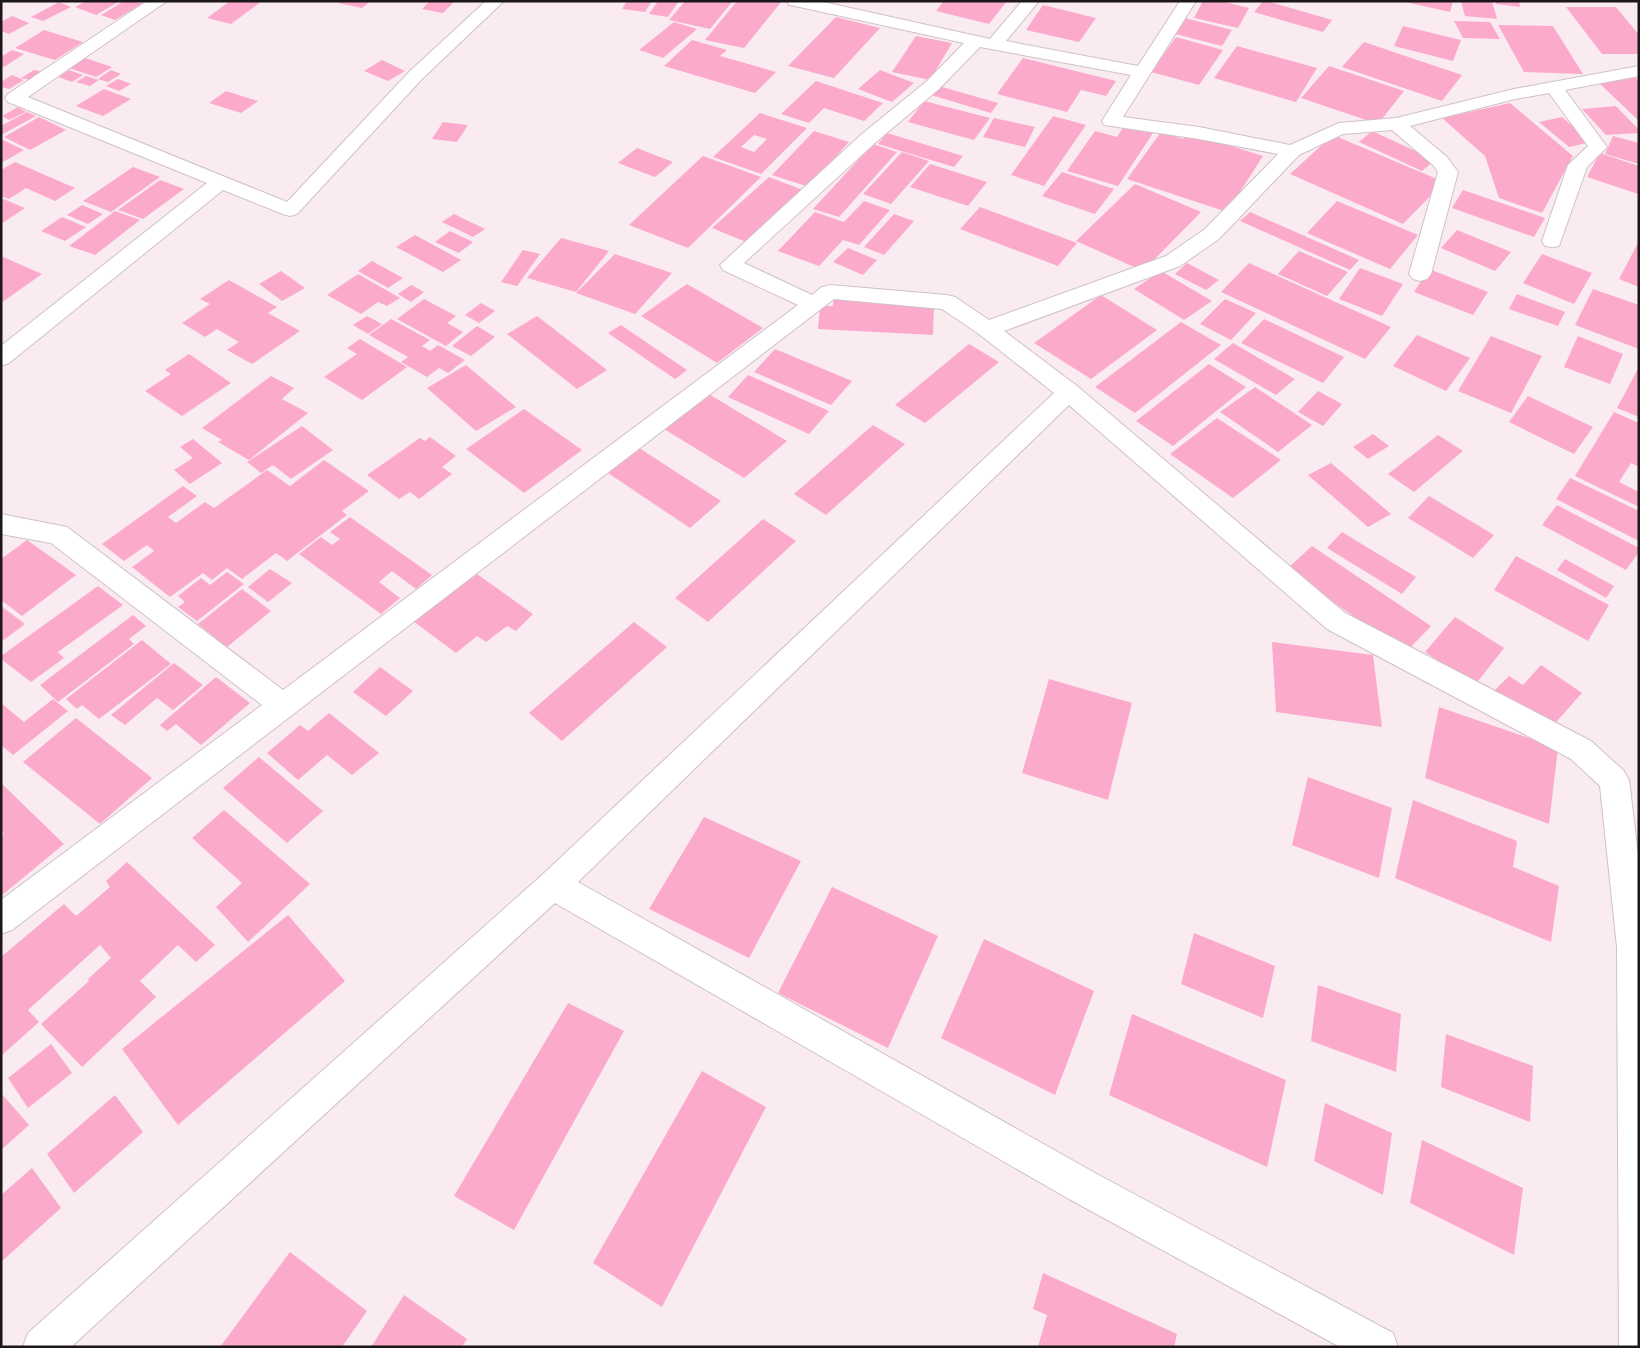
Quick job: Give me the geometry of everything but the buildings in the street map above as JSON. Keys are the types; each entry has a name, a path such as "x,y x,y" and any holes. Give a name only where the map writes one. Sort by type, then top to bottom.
{"street":[{"path":"5,98 159,1"},
{"path":"5,98 290,210 416,75 496,1"},
{"path":"795,1 986,42 1142,72"},
{"path":"813,304 730,265 870,138 986,42 1031,1"},
{"path":"1188,1 1110,121 1199,133 1292,151"},
{"path":"987,329 1173,261 1212,234 1292,151 1339,129 1396,124 1514,94 1639,71"},
{"path":"1552,241 1578,165 1598,147 1554,87"},
{"path":"1396,124 1440,162 1448,172 1420,274"},
{"path":"1,358 221,182"},
{"path":"1,919 830,292 948,302 987,329 1069,392 1336,621 1581,750 1614,780 1636,948 1638,1347"},
{"path":"42,1347 553,885 1069,392"},
{"path":"1,524 58,534 282,705"},
{"path":"553,885 1082,1186 1379,1347"}]}
